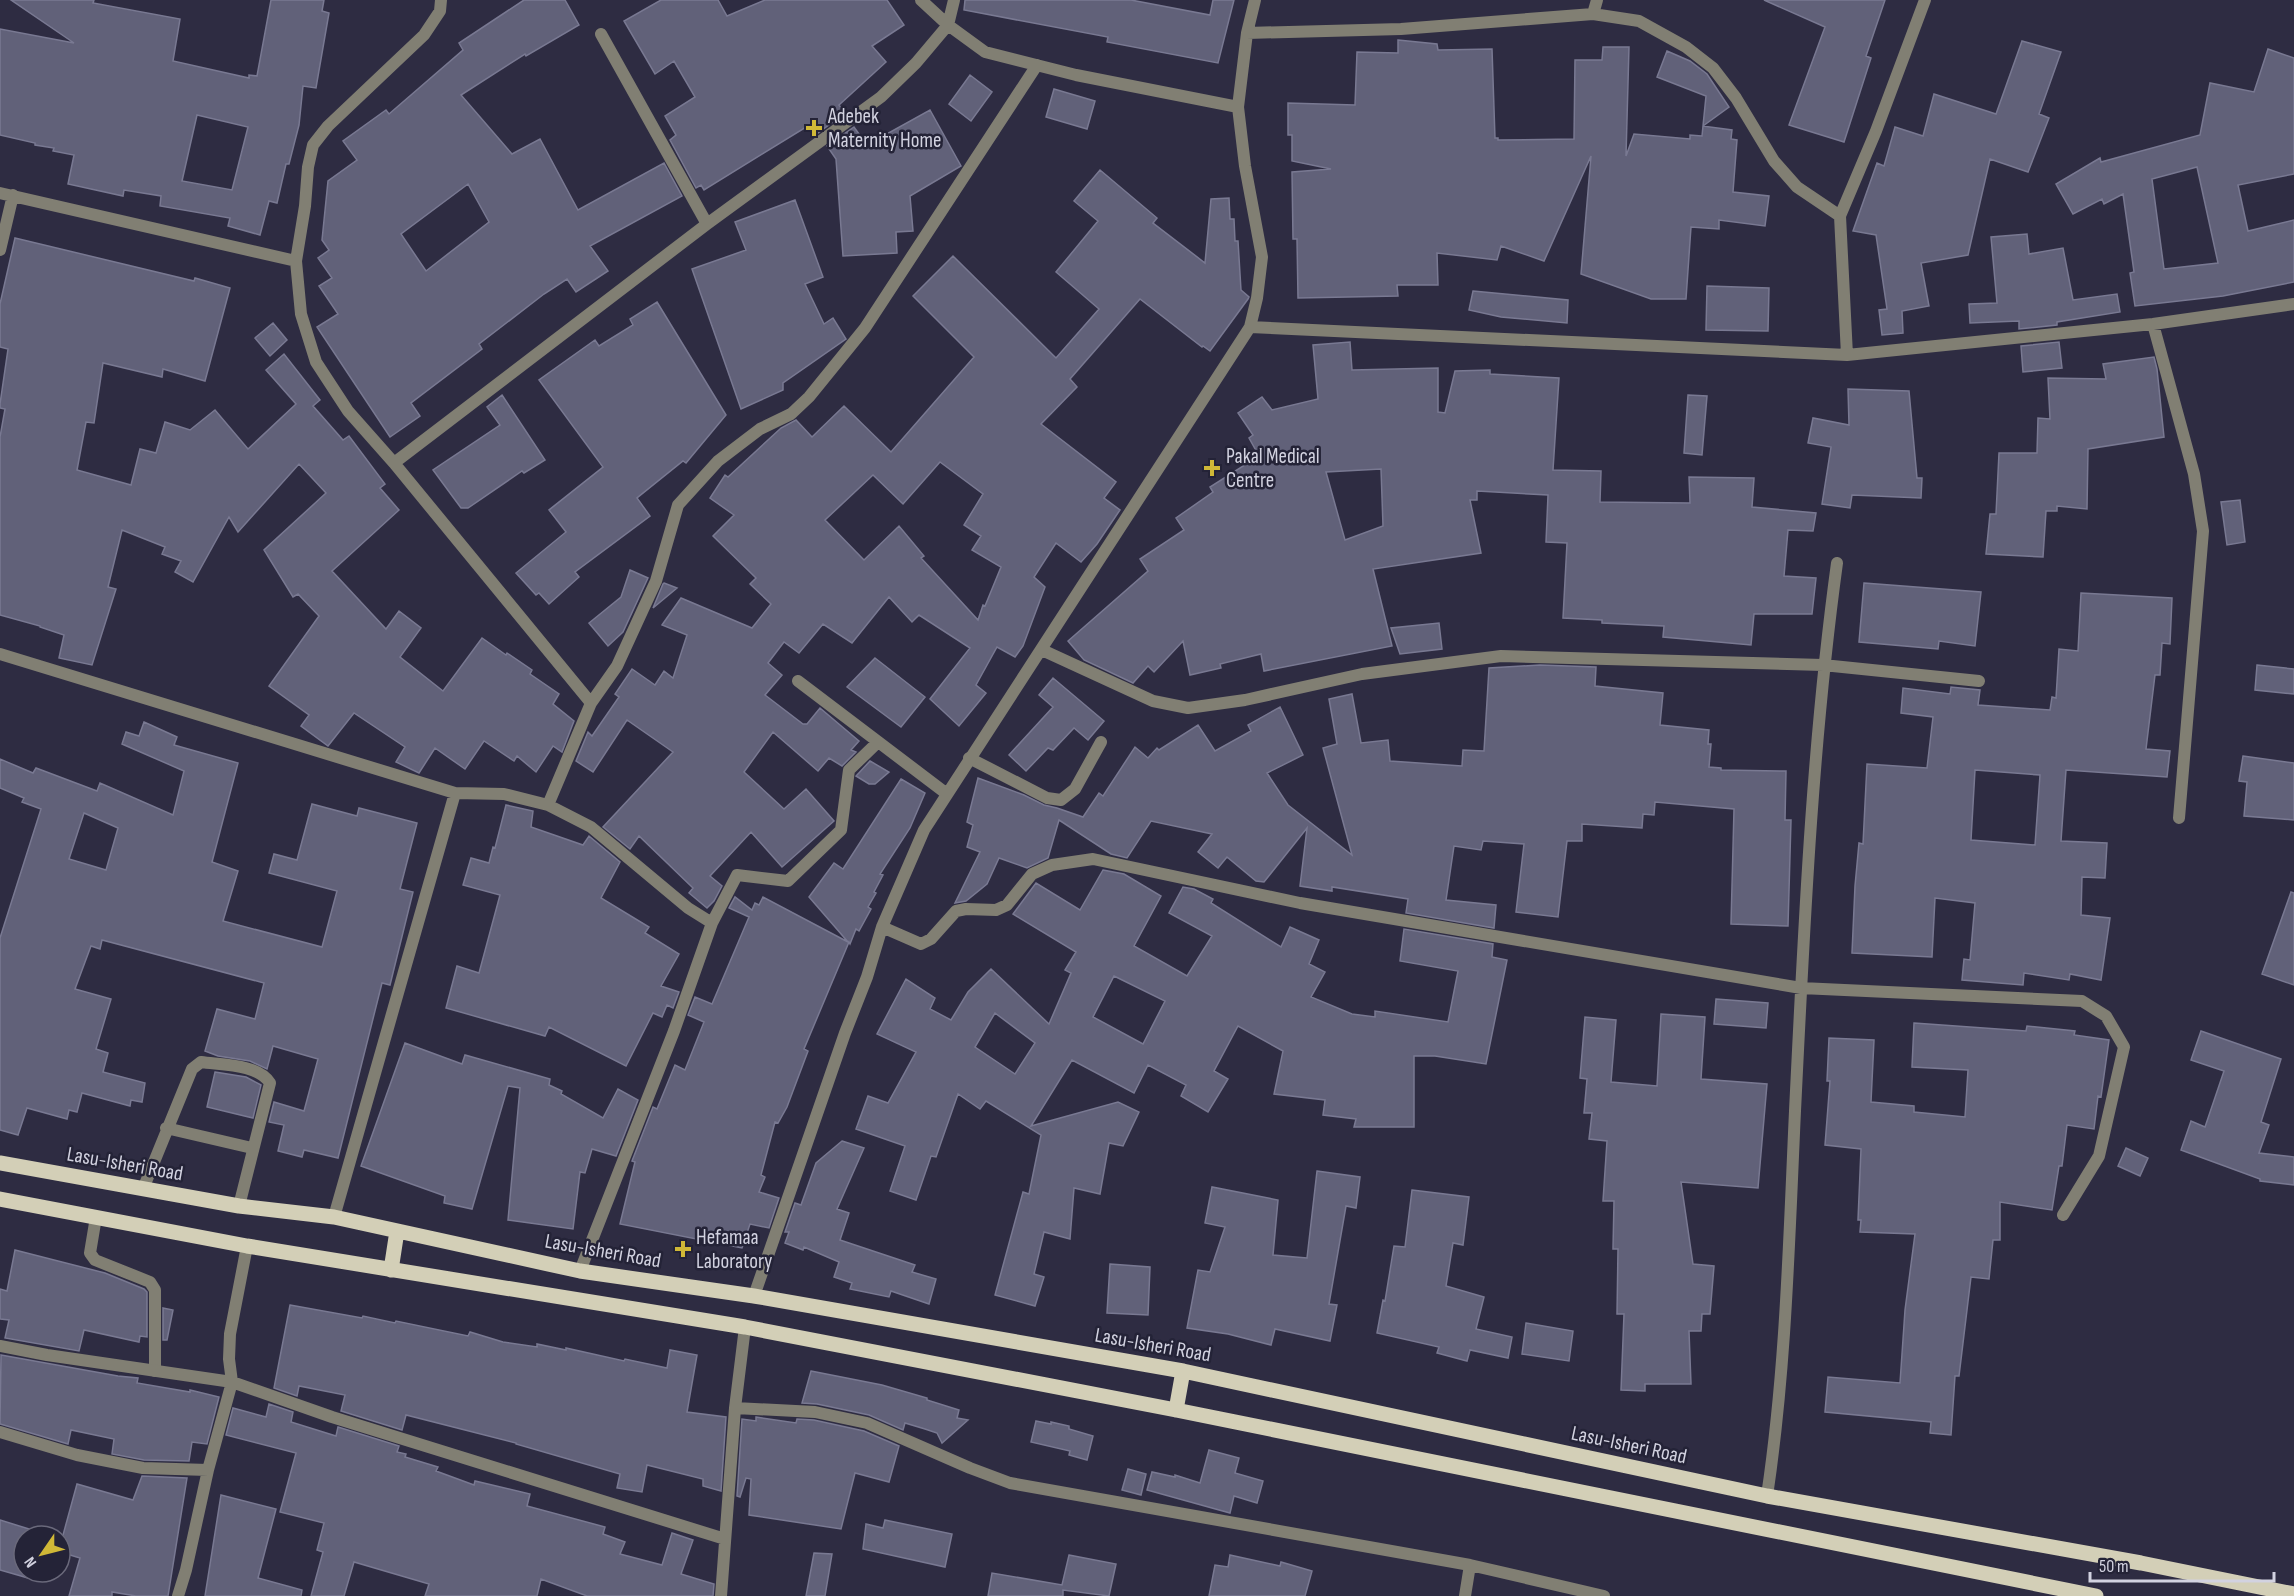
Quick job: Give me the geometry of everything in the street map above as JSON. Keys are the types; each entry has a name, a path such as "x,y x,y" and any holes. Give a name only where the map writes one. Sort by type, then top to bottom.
{"main road":[{"name":"Lasu-Isheri Road","path":"0,1163 239,1206 334,1217 580,1271 754,1296 1183,1371 1767,1496 2141,1563 2294,1594"},
{"path":"0,1199 248,1246 745,1327 1176,1410 2096,1596"},
{"path":"391,1270 397,1231"},
{"path":"1176,1410 1183,1371"}],"street":[{"path":"441,0 440,10 424,35 328,126 313,145 308,166 305,206 296,261 301,314 316,362 348,411 394,463 591,703"},
{"path":"921,0 948,25 985,52 1076,75 1238,107"},
{"path":"394,463 707,224 881,97 916,63 948,25 954,0"},
{"path":"754,1296 845,1032 867,977 882,927 924,830 1250,327 1257,298 1262,256 1245,166 1238,107 1247,33 1255,0"},
{"path":"1593,14 1597,0"},
{"path":"1847,355 1840,216 1876,131 1925,0"},
{"path":"1247,33 1401,29 1593,14 1639,21 1686,47 1713,68 1736,98 1774,160 1797,187 1840,216"},
{"path":"601,34 707,224"},
{"path":"548,805 591,703 617,666 657,581 678,505 718,461 760,429 791,414 809,397 865,328 1037,65"},
{"path":"0,193 296,261"},
{"path":"0,250 13,195"},
{"path":"1250,327 1847,355 2153,324 2294,304"},
{"path":"2153,324 2194,474 2203,531 2179,818"},
{"path":"1767,1496 1778,1424 1801,988 1823,665 1837,563"},
{"path":"1042,650 1153,701 1188,708 1245,700 1362,674 1501,656 1823,665 1979,681"},
{"path":"0,654 455,793 504,794 548,805 591,827 688,908 712,923"},
{"path":"798,681 947,794"},
{"path":"580,1271 674,1031 712,923 737,875 788,881 841,830 849,770 878,742"},
{"path":"969,758 1047,798 1061,800 1075,789 1101,742"},
{"path":"334,1217 423,913 455,793"},
{"path":"882,927 921,944 932,939 956,911 996,910 1007,905 1032,874 1052,865 1093,859 1300,903 1801,988 2082,1001 2106,1016 2124,1047 2099,1156 2063,1215"},
{"path":"143,1189 192,1069 201,1062 244,1068 266,1076 270,1083 239,1206"},
{"path":"166,1128 252,1148"},
{"path":"96,1217 90,1253 95,1260 150,1282 155,1290 155,1371"},
{"path":"178,1596 232,1382 229,1359 230,1334 248,1246"},
{"path":"721,1596 735,1408 745,1327"},
{"path":"0,1346 232,1382 343,1420 725,1539"},
{"path":"735,1408 815,1412 867,1423 1010,1483 1470,1565 1604,1596"},
{"path":"0,1432 77,1455 143,1468 208,1470"},
{"path":"1465,1596 1470,1565"}],"building":[{"path":"11,0 94,0 93,3 180,19 173,61 249,78 249,75 257,76 271,0 324,0 322,11 329,13 316,88 303,86 299,125 289,164 286,164 277,203 269,201 260,235 228,226 230,218 160,206 161,196 124,190 123,196 68,184 74,155 0,135 0,29 74,43","holes":["197,115 248,127 232,190 182,181"]},
{"path":"524,0 565,0 579,25 526,56 525,54 461,95 512,154 540,139 578,210 664,163 682,196 590,246 608,271 576,292 567,279 544,294 479,344 482,349 411,403 420,416 390,437 317,327 338,314 319,286 332,278 318,258 329,250 322,240 328,181 357,160 343,141 386,110 389,114 463,50 459,43","holes":["468,184 489,222 426,271 401,234"]},
{"path":"661,0 718,0 727,16 765,0 887,0 904,25 872,46 886,62 839,105 845,113 818,133 811,124 704,190 701,185 696,188 670,140 676,135 665,116 695,97 674,61 655,74 624,21"},
{"path":"965,0 1131,0 1210,15 1213,0 1234,0 1218,63 1107,42 1108,37 964,10"},
{"path":"1764,0 1885,0 1866,56 1871,58 1844,142 1789,125 1825,27"},
{"path":"1398,40 1437,44 1438,50 1492,49 1495,138 1498,140 1574,139 1575,60 1602,60 1603,47 1629,47 1626,156 1634,134 1690,139 1690,135 1702,136 1703,126 1732,130 1731,139 1737,140 1733,192 1769,196 1765,226 1719,220 1719,229 1691,227 1686,299 1651,299 1581,274 1591,156 1544,261 1501,246 1497,260 1437,253 1438,285 1397,285 1398,296 1298,298 1297,239 1293,239 1292,172 1331,169 1292,161 1292,135 1288,135 1288,103 1355,105 1357,52 1398,53"},
{"path":"2022,41 2061,52 2039,114 2049,118 2028,172 1990,159 1968,255 1921,263 1929,306 1902,311 1903,333 1882,335 1879,310 1887,309 1876,235 1853,231 1877,163 1884,166 1895,127 1923,136 1934,94 1996,114"},
{"path":"2268,49 2294,58 2294,174 2238,185 2248,231 2294,220 2294,282 2223,296 2135,306 2130,273 2134,272 2123,194 2104,204 2102,199 2073,214 2056,184 2100,158 2101,162 2200,135 2210,83 2254,92","holes":["2197,167 2218,263 2164,269 2152,179"]},
{"path":"1667,51 1690,61 1707,74 1729,107 1703,126 1706,96 1657,77"},
{"path":"970,75 992,92 971,121 949,104"},
{"path":"1054,89 1095,101 1087,129 1046,117"},
{"path":"930,110 961,166 910,196 913,231 896,232 897,253 843,256 836,159 827,146 854,127 867,145"},
{"path":"1100,170 1157,218 1153,223 1205,263 1211,199 1229,198 1230,219 1234,219 1235,241 1238,241 1241,290 1249,297 1248,299 1210,351 1140,299 1070,379 1077,387 1041,424 1116,482 1104,498 1120,510 1097,544 1081,562 1056,543 1034,577 1045,587 1023,646 1015,657 997,647 976,685 986,693 959,726 930,699 970,648 919,615 912,622 889,597 852,643 823,624 799,653 784,642 768,663 782,675 765,695 803,724 807,724 820,708 859,741 851,750 856,752 842,766 829,758 818,771 773,732 744,772 784,809 806,789 834,821 782,867 751,832 710,876 722,886 714,901 707,908 689,893 693,888 639,836 630,849 603,827 673,752 627,720 593,772 576,761 588,732 592,736 619,697 615,694 632,669 655,685 664,671 673,678 687,635 662,625 681,598 752,628 771,604 750,584 756,578 713,536 734,515 710,498 725,475 728,477 781,428 796,420 812,437 844,406 891,452 974,357 913,296 953,256 1056,358 1099,309 1056,272 1098,221 1074,201","holes":["940,462 983,494 964,525 981,536 972,550 1001,567 978,620 921,558 924,556 899,526 864,560 825,520 873,475 903,504"]},
{"path":"795,200 823,277 805,284 824,324 833,318 846,339 783,383 783,390 741,409 692,269 746,250 735,222"},
{"path":"2027,234 2029,254 2063,248 2073,300 2117,294 2120,312 2057,322 2057,325 2019,329 2019,321 1970,323 1969,304 1997,303 1991,237"},
{"path":"15,238 194,281 195,278 230,288 205,381 163,369 162,377 103,363 94,423 86,422 77,470 131,485 140,449 156,453 165,422 190,430 215,410 248,449 296,404 266,370 284,354 320,400 313,406 343,440 349,436 385,484 380,488 399,510 332,571 386,629 399,611 421,628 400,657 443,691 482,638 532,670 530,674 559,694 553,704 574,721 562,752 553,746 536,772 517,756 514,761 484,741 465,769 435,748 419,773 396,762 405,747 354,713 328,746 301,726 309,715 269,686 319,616 298,594 293,597 264,550 326,493 299,464 238,532 229,517 193,582 175,572 181,561 162,554 165,547 122,530 108,587 116,589 92,665 59,658 64,635 0,615 0,437 5,409 0,408 0,404 8,349 0,347 0,304"},
{"path":"1707,286 1769,288 1768,331 1706,330"},
{"path":"1473,291 1568,300 1567,323 1501,317 1469,310"},
{"path":"657,302 726,415 686,463 683,461 637,498 650,516 575,572 579,577 549,604 539,593 536,595 516,573 566,532 549,510 603,467 539,380 595,340 599,346 633,325 630,319"},
{"path":"273,323 287,340 270,356 255,338"},
{"path":"1350,342 1352,370 1438,368 1438,412 1445,413 1455,371 1490,370 1490,374 1559,378 1553,470 1601,471 1600,502 1690,503 1689,477 1754,478 1752,507 1816,513 1813,531 1788,530 1784,576 1816,578 1812,614 1754,614 1751,645 1663,637 1664,626 1602,623 1602,620 1563,618 1567,543 1546,542 1548,495 1477,491 1477,500 1470,500 1481,553 1373,569 1392,646 1264,671 1261,654 1220,664 1221,668 1190,675 1183,641 1154,672 1148,666 1133,683 1084,660 1068,641 1148,571 1140,559 1184,530 1176,518 1213,492 1210,487 1259,456 1249,438 1253,435 1238,413 1262,397 1272,410 1318,399 1313,345","holes":["1381,469 1383,526 1345,540 1326,472"]},
{"path":"2059,342 2062,368 2023,372 2021,346"},
{"path":"2154,357 2164,437 2088,449 2087,509 2057,506 2057,511 2046,511 2043,557 1986,554 1990,514 1996,514 1999,453 2037,453 2038,418 2050,419 2048,378 2106,379 2103,364"},
{"path":"1848,389 1909,391 1917,478 1922,478 1921,498 1852,495 1850,508 1822,504 1831,447 1808,443 1813,418 1849,425"},
{"path":"502,395 545,460 524,473 522,471 468,508 461,508 433,470 500,425 487,407"},
{"path":"1688,395 1707,396 1702,455 1684,453"},
{"path":"2240,500 2245,542 2227,545 2221,502"},
{"path":"630,570 648,578 623,632 608,646 589,623 621,597"},
{"path":"1864,583 1981,592 1975,646 1939,641 1938,649 1859,642"},
{"path":"663,584 677,588 653,608"},
{"path":"2081,593 2172,598 2170,644 2162,643 2160,675 2155,675 2146,749 2170,751 2167,777 2066,770 2061,841 2107,843 2105,878 2082,877 2081,915 2110,918 2101,980 2070,974 2069,980 2024,973 2023,985 1962,980 1964,959 1970,960 1975,903 1935,898 1932,957 1852,953 1859,843 1863,844 1867,764 1927,768 1933,717 1901,713 1903,688 1950,694 1951,687 1980,690 1978,705 2050,710 2052,697 2056,698 2059,649 2078,651","holes":["1975,770 2040,775 2035,845 1971,840"]},
{"path":"1439,623 1442,649 1400,654 1391,628"},
{"path":"875,658 925,697 901,727 847,687"},
{"path":"1540,665 1596,667 1595,686 1663,693 1660,725 1709,730 1708,744 1711,744 1709,767 1721,768 1721,770 1786,771 1785,820 1791,820 1788,926 1731,924 1734,809 1655,802 1654,815 1643,814 1642,828 1582,824 1582,841 1567,841 1558,917 1516,912 1524,844 1483,841 1481,850 1454,846 1446,900 1496,905 1494,928 1406,913 1408,899 1332,887 1332,891 1300,886 1307,828 1264,882 1256,881 1227,857 1218,868 1198,852 1212,834 1151,821 1127,858 1111,854 1059,820 1048,858 1027,868 999,858 987,884 966,901 955,903 980,852 967,847 973,825 967,822 978,778 1044,805 1083,817 1099,793 1103,796 1135,747 1148,758 1157,748 1159,750 1198,725 1215,751 1251,731 1248,725 1280,707 1303,755 1267,773 1288,805 1352,855 1323,748 1337,744 1329,699 1352,694 1361,743 1388,740 1390,761 1462,766 1463,750 1484,751 1489,668"},
{"path":"2257,665 2294,669 2294,694 2255,690"},
{"path":"1053,678 1104,721 1088,740 1074,728 1053,750 1048,748 1026,771 1009,755 1053,707 1039,695"},
{"path":"144,722 177,737 174,745 238,763 212,862 238,871 223,921 322,947 337,891 269,873 274,854 297,860 312,804 357,816 359,808 417,823 400,889 413,892 390,985 382,983 338,1158 304,1150 302,1157 278,1151 284,1125 269,1122 274,1102 304,1111 318,1059 273,1046 267,1069 250,1061 218,1056 205,1051 217,1009 255,1019 264,983 102,940 100,949 91,946 75,989 111,999 96,1049 108,1053 103,1072 145,1083 142,1102 131,1100 130,1106 82,1093 77,1112 69,1110 67,1119 27,1108 18,1135 0,1130 0,938 41,809 22,802 24,798 0,788 0,759 33,773 36,768 97,791 100,783 173,815 184,771 122,744 126,732 139,736","holes":["84,813 118,828 106,870 69,859"]},
{"path":"2243,756 2294,763 2294,820 2244,816 2247,782 2239,781"},
{"path":"870,761 889,772 875,784 869,784 856,776"},
{"path":"901,779 925,793 910,828 880,874 883,875 868,907 871,909 859,931 856,929 850,944 849,942 804,1049 808,1051 787,1107 778,1123 775,1122 761,1175 765,1177 759,1192 779,1198 769,1228 750,1224 742,1248 620,1224 635,1162 632,1161 653,1107 657,1109 675,1065 685,1070 704,1022 688,1015 695,997 712,1004 749,917 729,908 735,897 752,910 755,903 759,905 763,897 848,942 809,897 834,863 843,869"},
{"path":"506,805 533,811 531,827 583,845 589,836 620,862 601,898 649,927 645,933 679,954 661,986 679,992 673,1008 667,1005 662,1017 653,1013 626,1066 549,1027 545,1036 446,1008 457,966 479,973 500,895 463,885 471,858 489,863"},
{"path":"1103,870 1124,874 1161,896 1134,946 1187,976 1212,936 1169,913 1183,887 1194,889 1213,899 1211,903 1281,947 1290,927 1319,940 1309,964 1325,972 1311,997 1352,1014 1375,1017 1375,1011 1448,1022 1458,971 1400,961 1404,929 1493,944 1492,957 1507,960 1486,1064 1435,1056 1414,1056 1414,1127 1354,1127 1356,1119 1323,1115 1325,1100 1274,1094 1283,1051 1238,1026 1214,1071 1228,1079 1208,1112 1181,1096 1186,1085 1148,1065 1134,1093 1072,1060 1031,1126 1118,1102 1139,1112 1123,1146 1109,1143 1100,1194 1074,1188 1070,1239 1044,1232 1034,1274 1044,1277 1035,1306 995,1295 1023,1192 1029,1194 1041,1135 986,1101 980,1109 958,1094 936,1157 931,1156 916,1200 890,1191 905,1146 856,1129 868,1096 888,1103 916,1052 877,1034 906,979 935,998 930,1009 951,1020 968,992 991,969 1049,1024 1071,973 1065,970 1076,952 1013,914 1036,883 1080,910","holes":["1114,976 1165,1001 1143,1044 1093,1017","995,1013 1035,1043 1015,1074 975,1047"]},
{"path":"2291,892 2294,893 2294,985 2262,974"},
{"path":"1716,999 1768,1003 1766,1028 1714,1024"},
{"path":"1661,1014 1705,1017 1701,1079 1767,1084 1758,1188 1681,1182 1693,1264 1714,1266 1710,1314 1702,1314 1701,1331 1689,1331 1691,1384 1645,1384 1645,1391 1621,1390 1624,1314 1617,1314 1618,1249 1613,1249 1614,1201 1603,1201 1607,1141 1589,1139 1592,1113 1584,1113 1587,1079 1580,1078 1585,1017 1616,1020 1611,1082 1657,1086"},
{"path":"1914,1023 2026,1031 2027,1026 2075,1031 2074,1035 2109,1040 2094,1129 2067,1125 2062,1166 2059,1166 2052,1210 2000,1202 2000,1240 1993,1240 1989,1279 1971,1277 1959,1376 1955,1376 1951,1435 1930,1433 1931,1422 1825,1412 1828,1377 1900,1383 1905,1310 1915,1234 1860,1232 1861,1220 1858,1220 1861,1149 1825,1145 1830,1081 1827,1081 1829,1038 1874,1040 1871,1102 1914,1106 1914,1112 1965,1117 1968,1070 1912,1067"},
{"path":"2201,1031 2281,1059 2261,1122 2269,1125 2259,1153 2294,1157 2294,1185 2260,1181 2260,1179 2181,1150 2191,1121 2205,1127 2224,1071 2191,1060"},
{"path":"405,1043 462,1064 465,1055 550,1079 549,1085 562,1091 561,1094 603,1118 618,1089 638,1100 616,1156 592,1149 585,1173 580,1172 573,1229 508,1220 520,1088 508,1086 472,1209 444,1203 445,1196 361,1166"},
{"path":"215,1072 246,1077 261,1085 253,1118 207,1107"},
{"path":"842,1141 864,1148 837,1209 849,1213 840,1240 915,1265 912,1272 936,1279 929,1304 891,1291 889,1297 850,1289 852,1283 834,1277 839,1262 804,1247 803,1250 785,1243 789,1232 785,1232 795,1203 801,1205 816,1163"},
{"path":"2126,1148 2148,1158 2140,1176 2118,1166"},
{"path":"1317,1171 1360,1177 1356,1208 1346,1206 1329,1304 1337,1305 1330,1341 1275,1329 1271,1345 1228,1334 1187,1328 1198,1270 1210,1272 1225,1227 1205,1223 1212,1187 1278,1200 1273,1255 1307,1258"},
{"path":"1412,1190 1469,1197 1463,1245 1453,1243 1446,1286 1484,1297 1476,1329 1512,1337 1508,1358 1470,1350 1467,1361 1437,1353 1439,1347 1377,1333 1394,1246 1405,1247"},
{"path":"15,1250 105,1273 144,1289 147,1292 147,1337 140,1336 139,1342 84,1330 79,1351 5,1338 9,1320 0,1319 0,1289 7,1291"},
{"path":"1110,1264 1150,1267 1148,1315 1107,1313"},
{"path":"290,1305 395,1323 396,1321 468,1336 470,1332 503,1342 537,1347 537,1344 566,1350 566,1348 667,1368 670,1350 697,1355 687,1412 726,1417 721,1491 703,1486 703,1479 647,1465 642,1492 617,1488 620,1474 516,1443 406,1415 402,1430 341,1411 345,1395 299,1386 297,1396 274,1388"},
{"path":"163,1308 173,1310 167,1340 163,1340"},
{"path":"1526,1323 1573,1331 1569,1361 1522,1354"},
{"path":"1,1355 138,1378 137,1383 190,1392 190,1390 219,1397 207,1444 192,1442 189,1461 144,1460 112,1454 114,1439 71,1430 68,1444 0,1424"},
{"path":"811,1371 882,1385 927,1398 927,1400 959,1410 957,1418 968,1420 942,1443 937,1433 905,1423 903,1430 869,1415 802,1403"},
{"path":"269,1404 293,1412 291,1422 336,1436 338,1427 399,1446 397,1452 406,1454 405,1457 438,1467 436,1471 474,1485 475,1481 530,1494 527,1506 605,1527 603,1534 625,1542 620,1554 662,1565 672,1533 693,1540 681,1574 714,1584 713,1596 587,1596 541,1579 537,1596 425,1596 429,1584 354,1562 344,1596 311,1596 323,1552 317,1550 324,1523 280,1512 296,1453 226,1435 233,1408 266,1417"},
{"path":"756,1417 796,1423 797,1419 814,1420 864,1431 899,1446 889,1482 855,1473 841,1529 749,1515 751,1479 746,1478 740,1497 737,1496 742,1419 756,1421"},
{"path":"1036,1421 1069,1426 1069,1429 1093,1436 1087,1460 1069,1455 1070,1451 1031,1442"},
{"path":"1209,1450 1239,1458 1235,1473 1263,1481 1257,1503 1234,1496 1230,1513 1147,1490 1152,1472 1175,1477 1175,1475 1200,1483"},
{"path":"1128,1469 1146,1474 1141,1495 1122,1490"},
{"path":"142,1476 187,1478 168,1596 136,1596 112,1592 112,1596 69,1596 80,1558 72,1556 72,1524 66,1524 77,1484 133,1500"},
{"path":"221,1495 276,1509 258,1578 302,1590 301,1596 205,1596"},
{"path":"0,1520 13,1524 12,1573 0,1570"},
{"path":"885,1520 952,1534 945,1567 863,1549 866,1524 883,1528"},
{"path":"814,1553 832,1554 825,1596 806,1596"},
{"path":"1069,1555 1116,1564 1109,1596 1063,1590 1063,1596 988,1596 992,1573 1062,1585"},
{"path":"1230,1555 1280,1566 1281,1562 1312,1571 1305,1596 1209,1596 1215,1565 1228,1567"}],"place":[{"name":"Adebek Maternity Home","path":"814,128"},
{"name":"Pakal Medical Centre","path":"1212,468"},
{"name":"Hefamaa Laboratory","path":"683,1249"}]}
